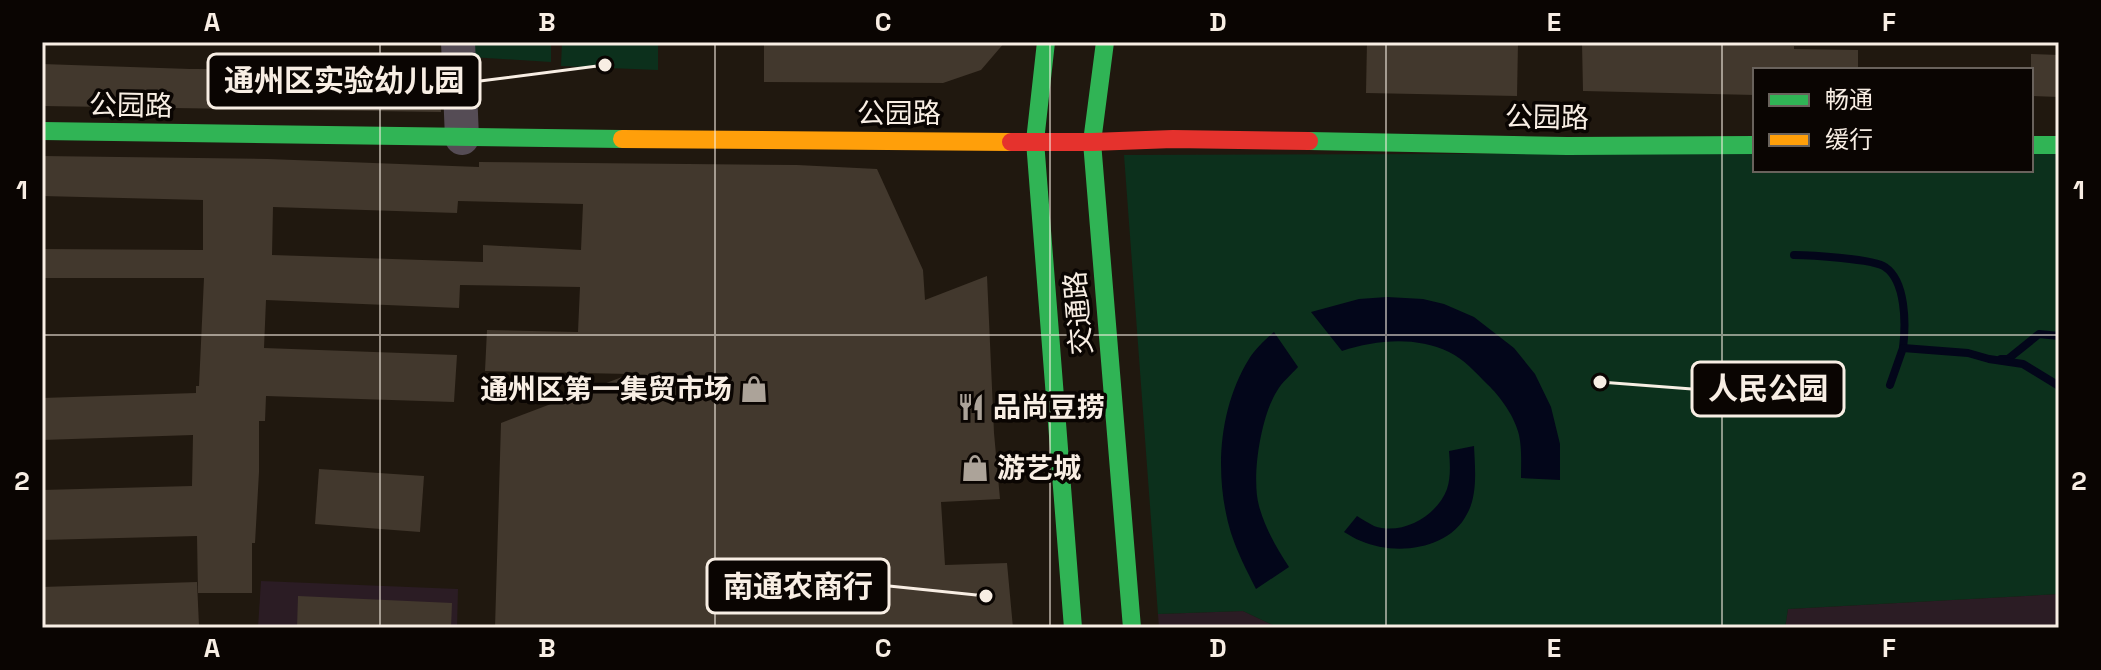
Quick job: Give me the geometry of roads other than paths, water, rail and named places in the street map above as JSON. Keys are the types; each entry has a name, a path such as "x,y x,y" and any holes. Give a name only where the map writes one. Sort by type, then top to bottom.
{"street":[{"path":"458,42 462,138"},
{"name":"交通路","path":"1046,42 1035,141 1073,628"},
{"name":"交通路","path":"1105,42 1092,142 1132,628"},
{"name":"公园路","path":"42,131 462,138 1092,142 1173,139 1567,146 1753,145"},
{"path":"2033,145 2059,145"}],"water":[{"path":"1359,299 1423,299 1444,304 1474,317 1514,348 1535,374 1551,407 1560,444 1560,480 1521,478 1520,440 1514,421 1497,394 1460,358 1436,347 1396,341 1342,351 1311,312"},
{"path":"1274,332 1298,367 1279,388 1266,415 1256,479 1259,506 1268,530 1289,567 1256,589 1231,533 1222,489 1222,444 1225,421 1239,379 1251,355"},
{"path":"1474,446 1473,498 1467,514 1448,536 1420,547 1405,549 1375,546 1344,532 1357,516 1374,526 1396,528 1407,526 1427,515 1447,489 1449,451"}],"waterway":[{"path":"1794,255 1856,260 1885,267 1901,292 1903,348"},
{"path":"2001,359 2008,359 2039,334 2059,336"},
{"path":"1890,385 1903,348 1968,353 2023,364 2059,386"}],"place":[{"name":"通州区实验幼儿园","path":"605,65"},
{"name":"人民公园","path":"1600,382"},
{"name":"通州区第一集贸市场","path":"754,389"},
{"name":"品尚豆捞","path":"971,407"},
{"name":"游艺城","path":"975,468"},
{"name":"南通农商行","path":"986,596"}]}
